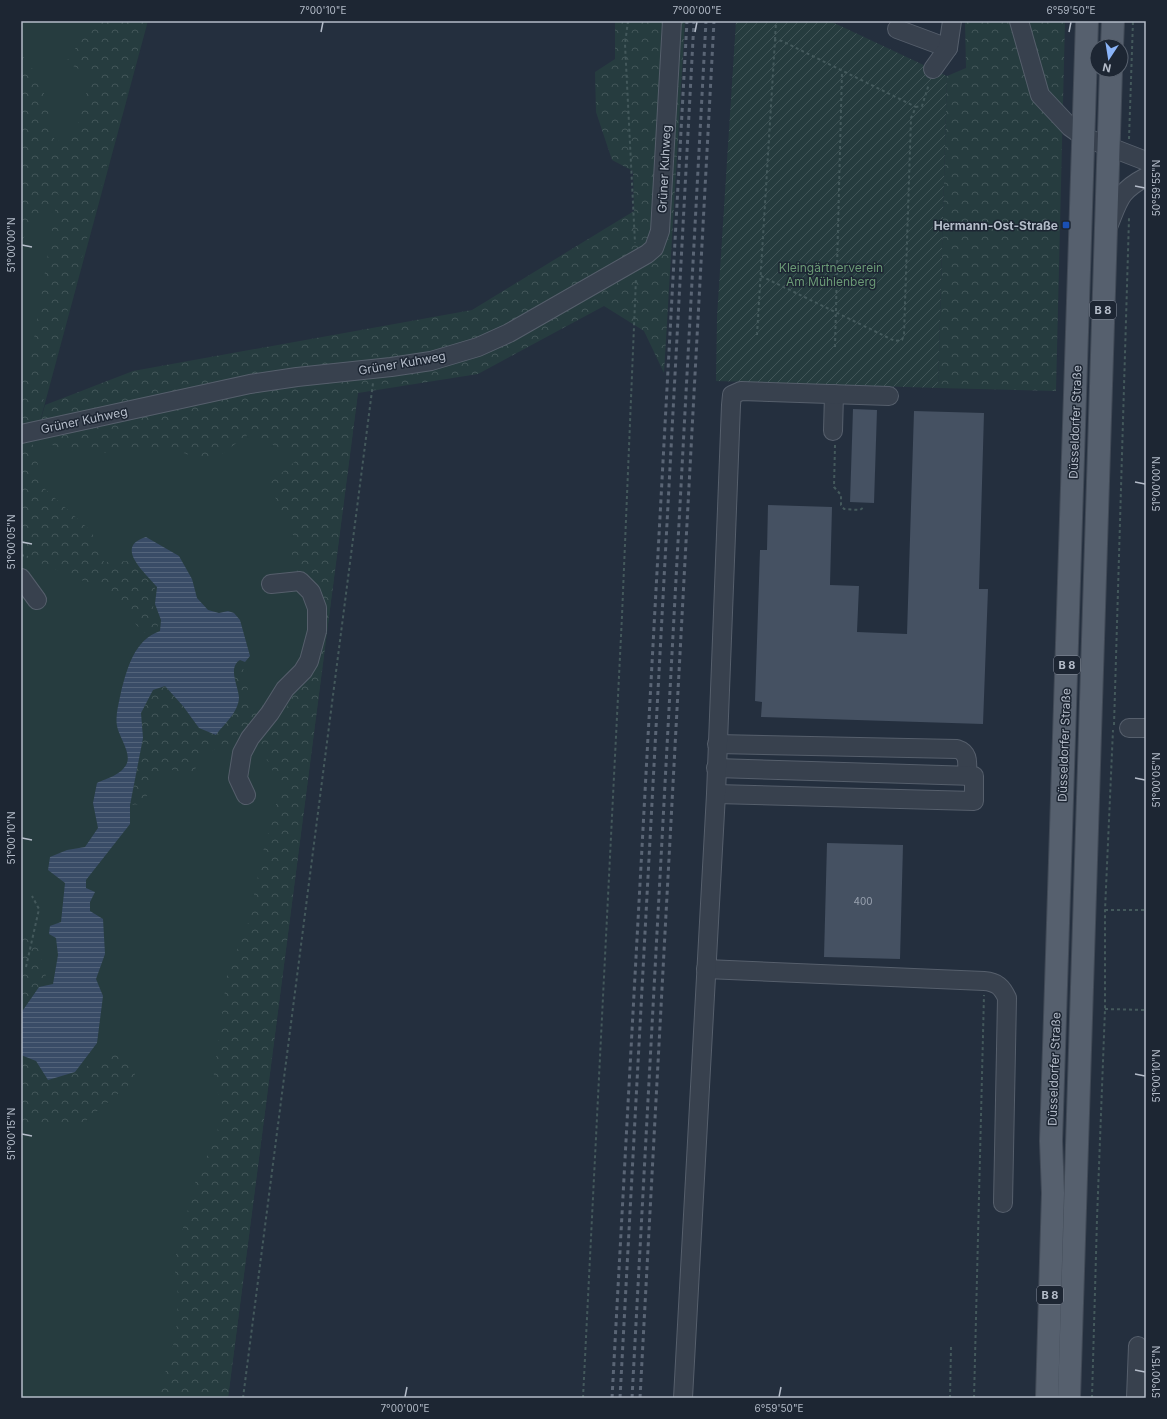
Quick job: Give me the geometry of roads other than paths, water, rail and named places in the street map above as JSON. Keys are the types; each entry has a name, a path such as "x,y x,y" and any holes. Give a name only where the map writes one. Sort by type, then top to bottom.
{"main road":[{"name":"Düsseldorfer Straße","path":"1047,1398 1053,1193 1051,1141 1087,21"},
{"path":"1112,38 1113,21"},
{"name":"Düsseldorfer Straße","path":"1069,1398 1111,78"}],"street":[{"name":"Grüner Kuhweg","path":"21,434 250,384 297,377 374,370 431,361 492,341 636,260 654,248 660,231 672,21"},
{"path":"933,69 948,48 952,21"},
{"path":"1019,21 1040,95 1070,127 1084,137 1146,161"},
{"path":"897,29 948,48"},
{"path":"1106,231 1122,195 1130,186 1146,177"},
{"path":"683,1398 716,794 730,405 732,395 741,391 889,396"},
{"path":"832,431 834,394"},
{"path":"21,578 37,600"},
{"path":"246,795 238,778 242,753 250,738 270,713 285,688 303,671 309,661 316,631 317,608 311,592 300,581 271,584"},
{"path":"717,744 957,749 963,751 967,755 967,776"},
{"path":"716,768 974,776 974,801 716,794"},
{"path":"706,969 984,981 992,982 1002,988 1007,998 1003,1203"},
{"path":"1136,1398 1138,1346"}],"water":[{"path":"146,537 179,556 192,579 197,598 208,610 219,613 228,611 234,613 240,620 250,656 245,662 240,660 236,663 234,673 239,694 238,703 230,718 216,735 199,728 183,706 165,686 153,690 141,713 143,738 130,805 130,824 86,880 86,888 95,892 90,902 90,911 103,919 105,954 96,979 103,996 97,1043 75,1072 48,1080 36,1061 21,1055 21,1013 39,987 53,984 58,955 56,938 49,934 50,926 61,922 65,883 48,870 50,857 67,850 85,847 98,828 93,803 97,783 118,773 127,763 127,754 118,730 116,718 121,692 133,656 144,641 151,635 160,631 161,620 155,604 157,587 140,568 132,554 132,547 137,541"}],"railway":[{"path":"612,1398 687,21"},
{"path":"620,1398 694,21"},
{"path":"632,1398 706,21"},
{"path":"640,1398 714,21"}],"place":[{"name":"Hermann-Ost-Straße","path":"1066,225"}],"park label":[{"name":"Kleingärtnerverein Am Mühlenberg","path":"831,274"}]}
